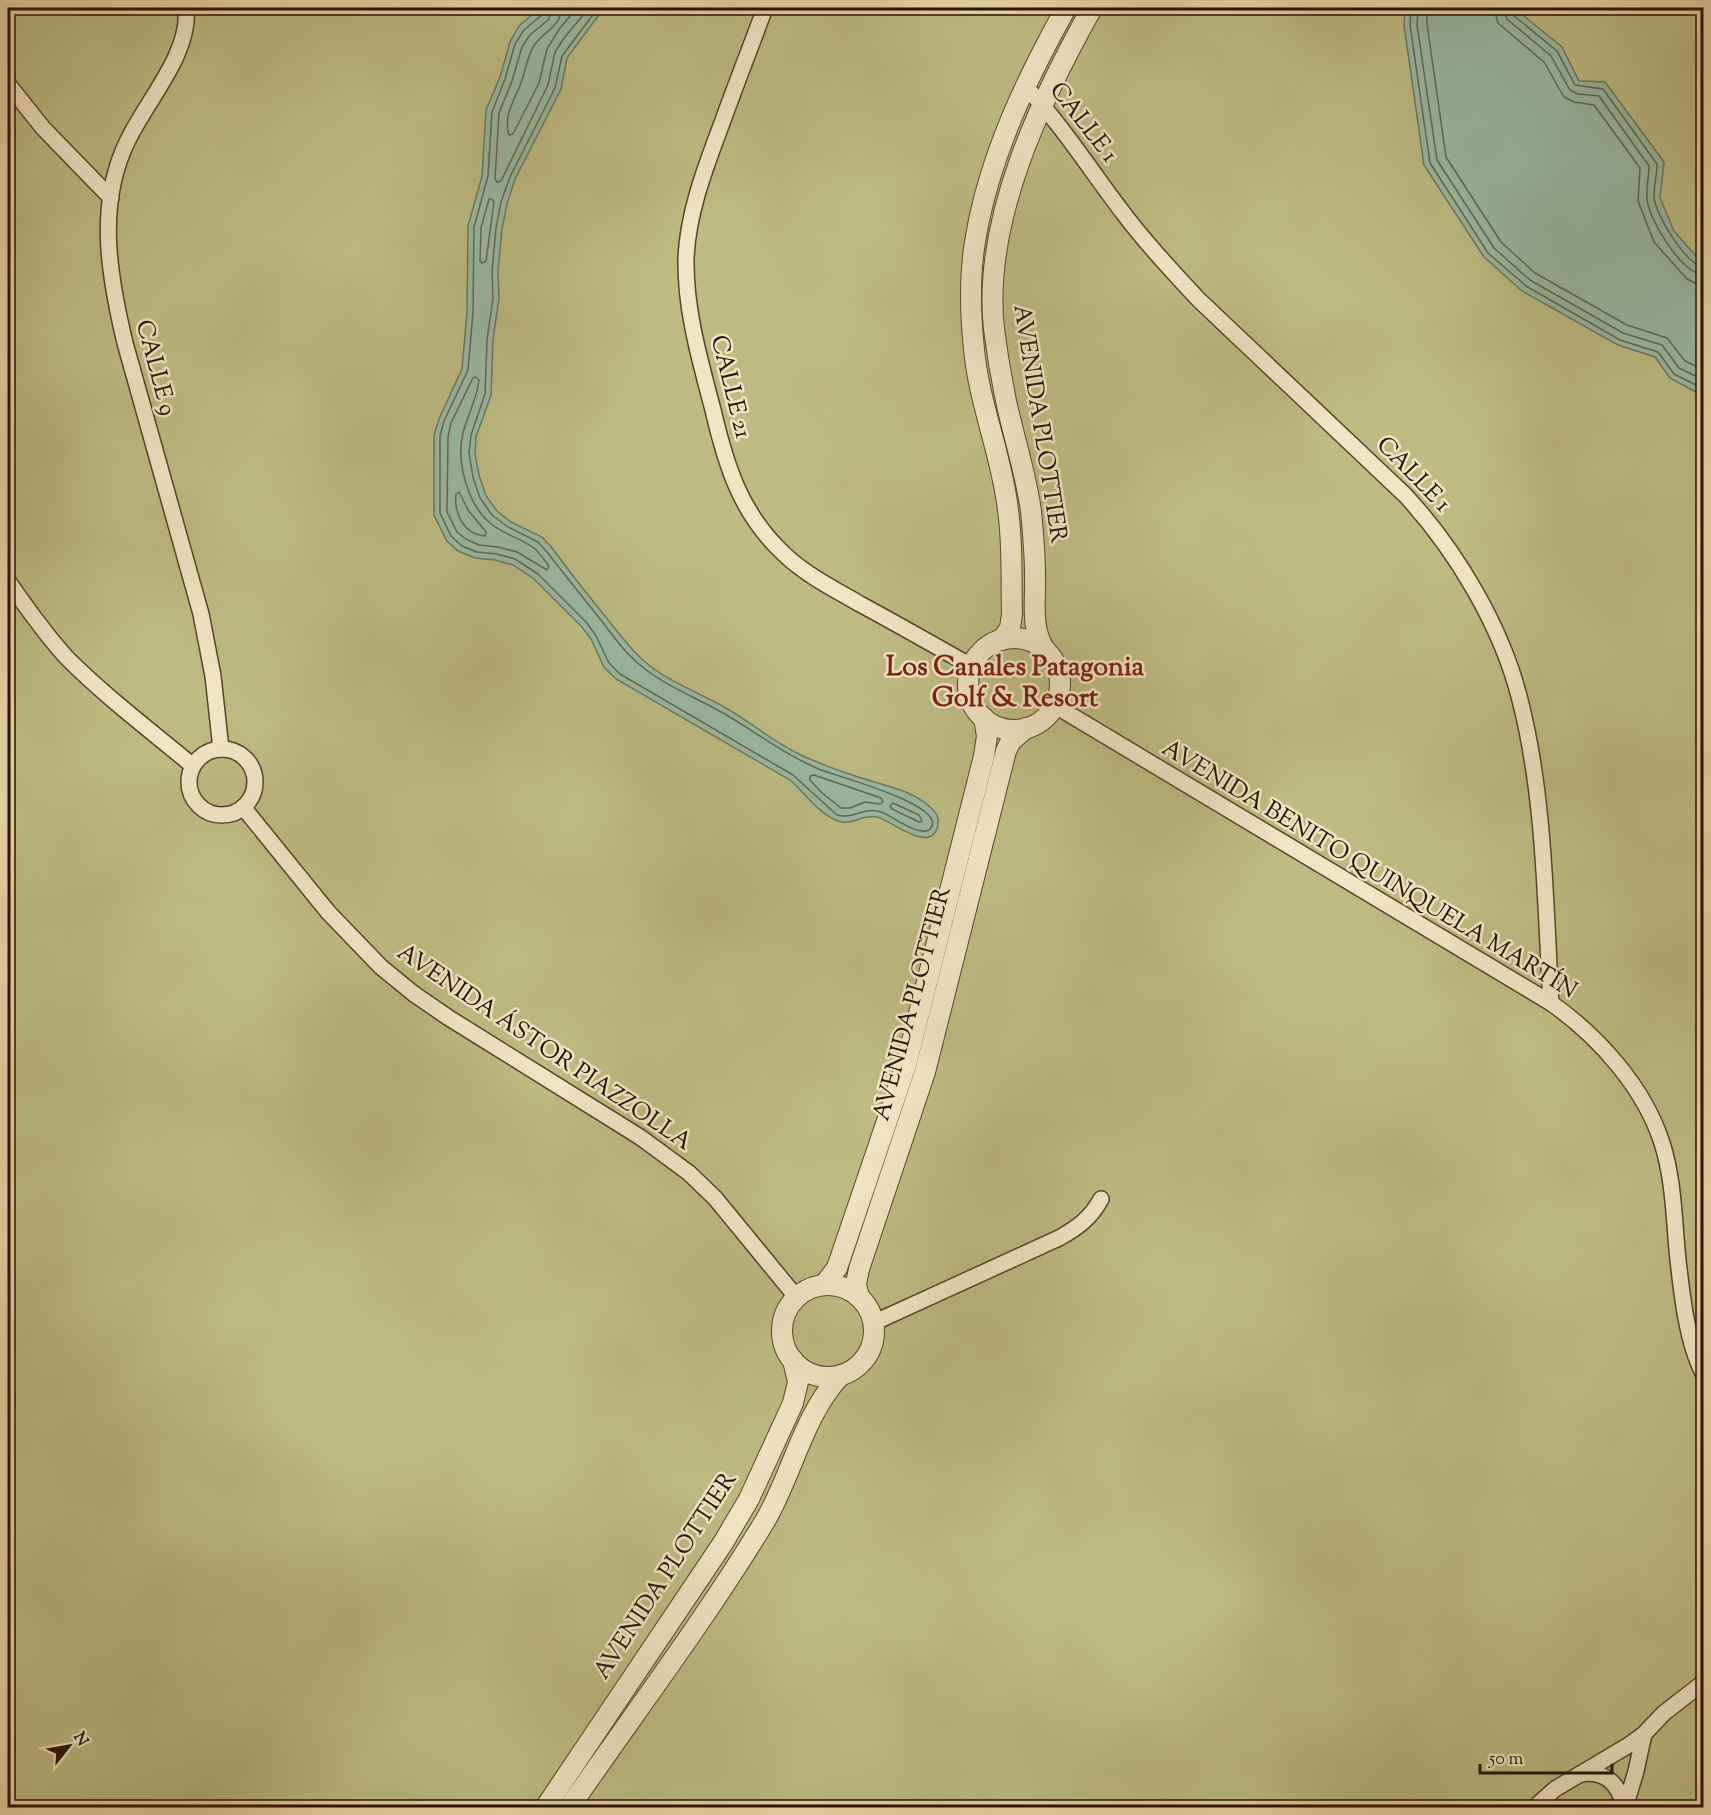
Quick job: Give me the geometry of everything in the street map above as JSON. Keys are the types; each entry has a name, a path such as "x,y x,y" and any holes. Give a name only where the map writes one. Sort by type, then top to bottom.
{"street":[{"name":"CALLE 9","path":"186,8 188,18 178,52 126,142 117,169 111,198 108,252 116,307 135,383 201,614 213,676 221,749"},
{"name":"CALLE 21","path":"765,8 698,189 690,222 686,258 687,292 693,329 731,476 744,505 763,532 785,555 810,575 971,666"},
{"name":"AVENIDA PLOTTIER","path":"1002,640 1010,628 1012,614 1008,509 980,389 974,351 971,280 976,235 987,190 1025,86 1066,8"},
{"name":"AVENIDA PLOTTIER","path":"569,1808 738,1564 772,1508 816,1408 840,1376 854,1369 869,1352 874,1338 873,1323 868,1309 859,1297 856,1284 859,1269 925,1072 1006,752 1011,741 1026,728 1046,717 1059,691 1059,676 1054,662 1036,634 1031,513 999,364 994,326 993,285 997,245 1008,200 1024,152 1056,75 1092,8"},
{"path":"8,84 42,128 111,198"},
{"name":"CALLE 1","path":"1025,86 1043,105 1134,228 1171,271 1406,495 1447,544 1467,577 1506,657 1520,698 1529,738 1539,815 1551,1003"},
{"path":"8,581 33,617 66,657 103,692 193,766"},
{"path":"971,666 982,651 1002,640 1025,640 1045,650"},
{"name":"AVENIDA PLOTTIER","path":"824,1285 837,1268 906,1065 984,756 987,736 984,718 974,707 969,692 968,677 971,666"},
{"name":"AVENIDA BENITO QUINQUELA MARTÍN","path":"1054,705 1569,1015 1614,1062 1635,1088 1653,1118 1663,1144 1668,1168 1684,1305 1704,1375"},
{"path":"984,718 1004,729 1026,728"},
{"path":"221,749 240,754 248,761 255,780 254,790 243,807 234,813 223,815 211,813 201,807 194,799 190,788 193,766 200,758 221,749"},
{"name":"AVENIDA ÁSTOR PIAZZOLLA","path":"243,807 328,912 381,968 440,1012 640,1137 689,1173 715,1198 797,1298"},
{"path":"873,1323 1059,1238 1085,1222 1101,1199"},
{"path":"797,1298 809,1289 824,1285 846,1289 859,1297"},
{"name":"AVENIDA PLOTTIER","path":"545,1808 745,1507 797,1392 797,1372 785,1347 783,1324 788,1310 797,1298"},
{"path":"793,1360 804,1370 818,1376 840,1376"},
{"path":"1534,1808 1556,1789 1611,1757 1644,1734 1664,1713 1704,1682"},
{"path":"1624,1808 1636,1771 1644,1734"},
{"path":"1581,1774 1595,1773 1611,1781 1619,1790 1624,1808"}],"shaded area":[{"path":"8,8 1703,8 1703,1807 8,1808"}],"water":[{"path":"540,8 604,8 567,58 561,89 515,179 507,204 498,271 499,298 493,340 491,395 476,437 475,454 486,496 497,511 511,522 542,537 628,645 653,668 726,708 802,756 897,789 925,802 938,818 934,834 928,837 911,834 877,817 848,822 831,818 790,780 616,679 604,667 591,639 582,627 534,579 513,565 475,558 458,551 447,541 434,515 434,435 462,369 467,312 468,226 482,176 486,110 500,77 510,42 519,26"},
{"path":"1405,8 1514,8 1562,47 1579,81 1605,82 1664,162 1660,198 1674,231 1703,264 1703,396 1670,378 1655,357 1618,345 1522,291 1484,257 1424,165 1404,25"}],"district":[{"name":"Los Canales Patagonia Golf & Resort","path":"1015,684"}]}
